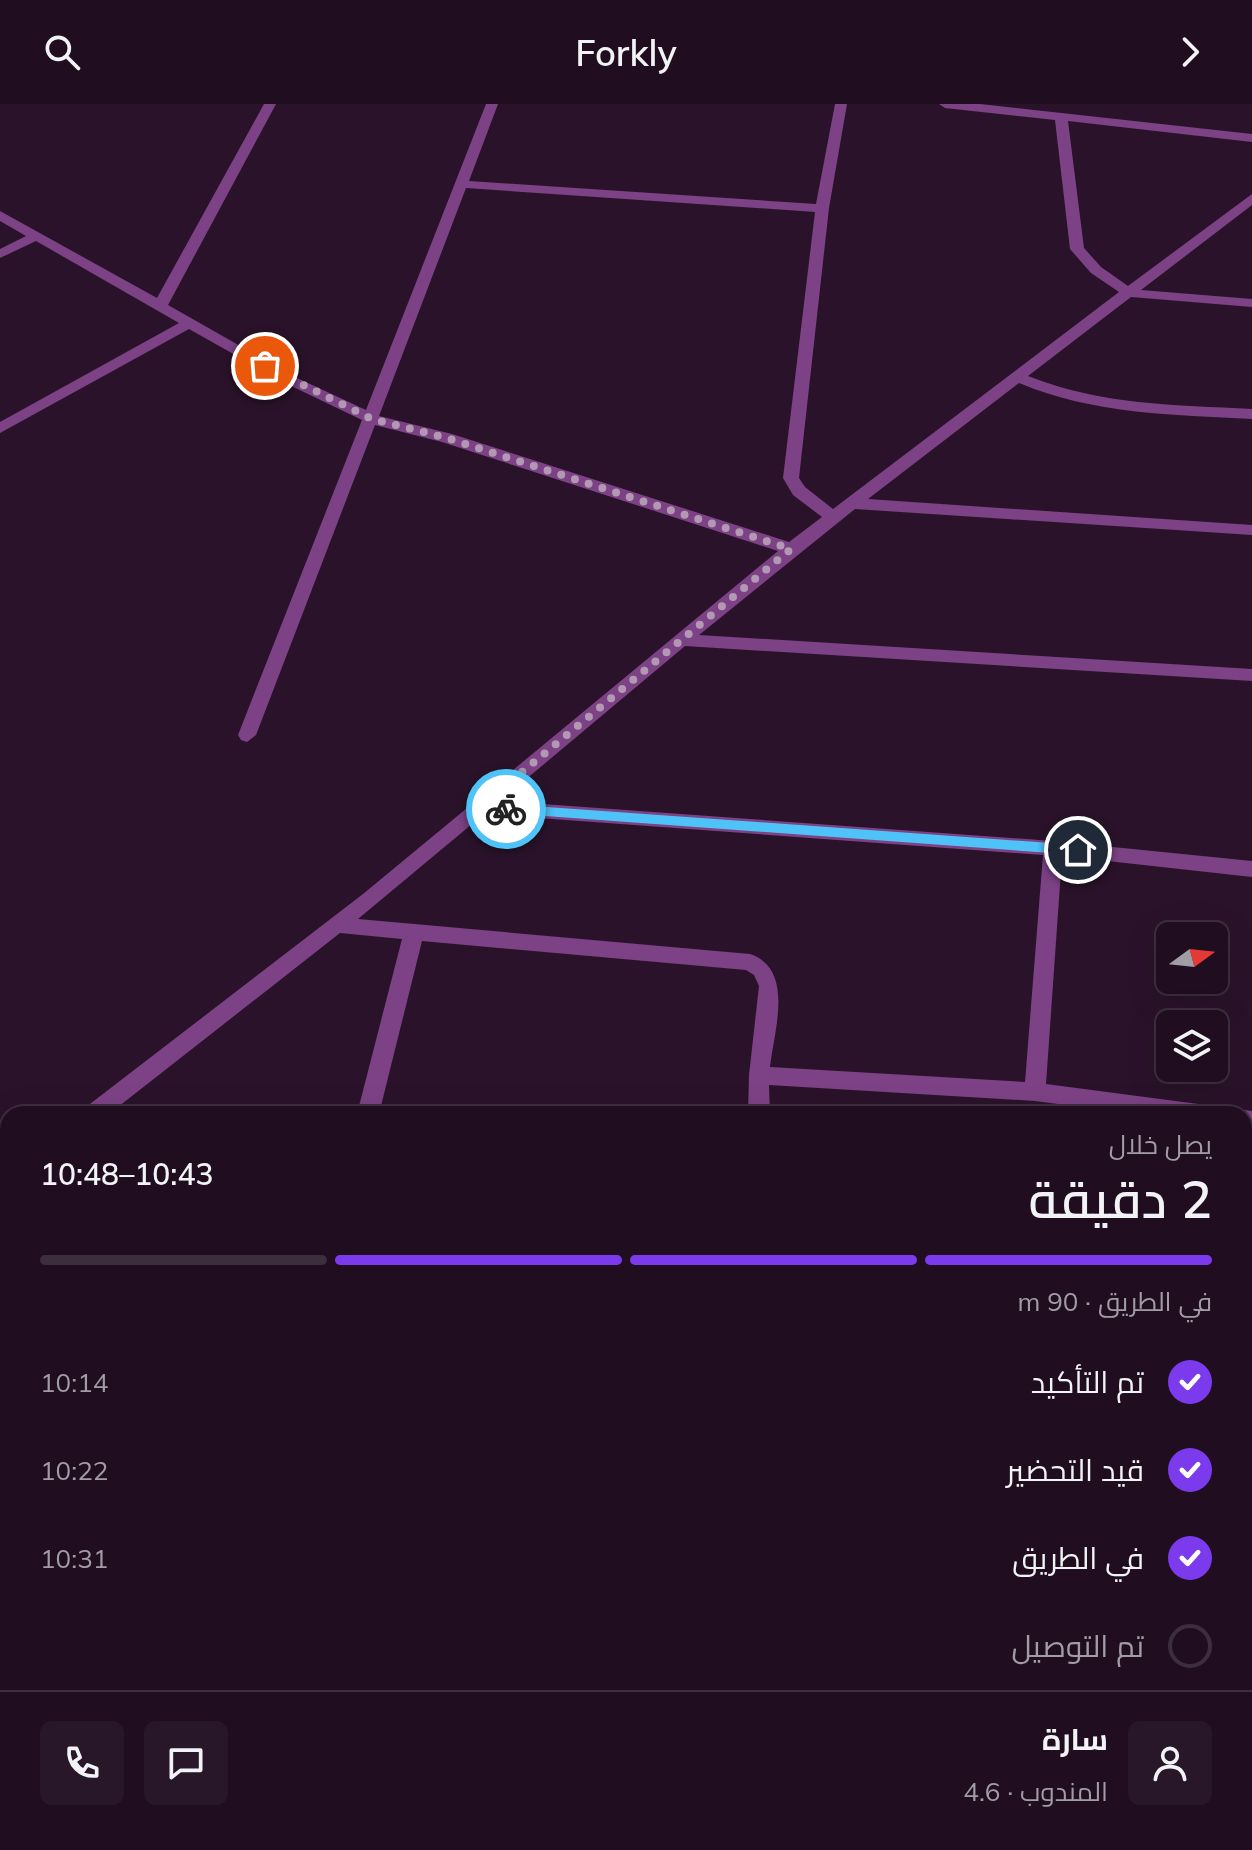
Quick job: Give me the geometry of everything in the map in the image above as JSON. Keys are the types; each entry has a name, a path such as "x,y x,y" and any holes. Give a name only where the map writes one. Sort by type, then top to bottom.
{"street":[{"path":"160,306 270,104"},
{"path":"247,735 492,104"},
{"path":"832,517 799,491 791,478 822,208 841,104"},
{"path":"945,104 1252,138"},
{"path":"1061,117 1077,249 1096,270 1129,293 1252,303"},
{"path":"461,184 822,208"},
{"path":"103,1106 336,925 791,549 1252,198"},
{"path":"0,215 290,380 372,419 447,438 791,549"},
{"path":"0,254 36,236"},
{"path":"0,428 189,323"},
{"path":"1018,377 1079,399 1114,405 1252,414"},
{"path":"852,503 1252,530"},
{"path":"682,640 1252,675"},
{"path":"480,807 1053,848 1252,869"},
{"path":"1035,1092 1053,848"},
{"path":"336,925 750,962 762,970 769,986 759,1075 759,1106"},
{"path":"370,1106 414,932"},
{"path":"759,1075 1035,1092 1144,1106"}],"way so far":[{"path":"265,366 372,419 447,438 791,549 480,807 506,809"}],"route":[{"path":"506,809 1078,850"}]}
